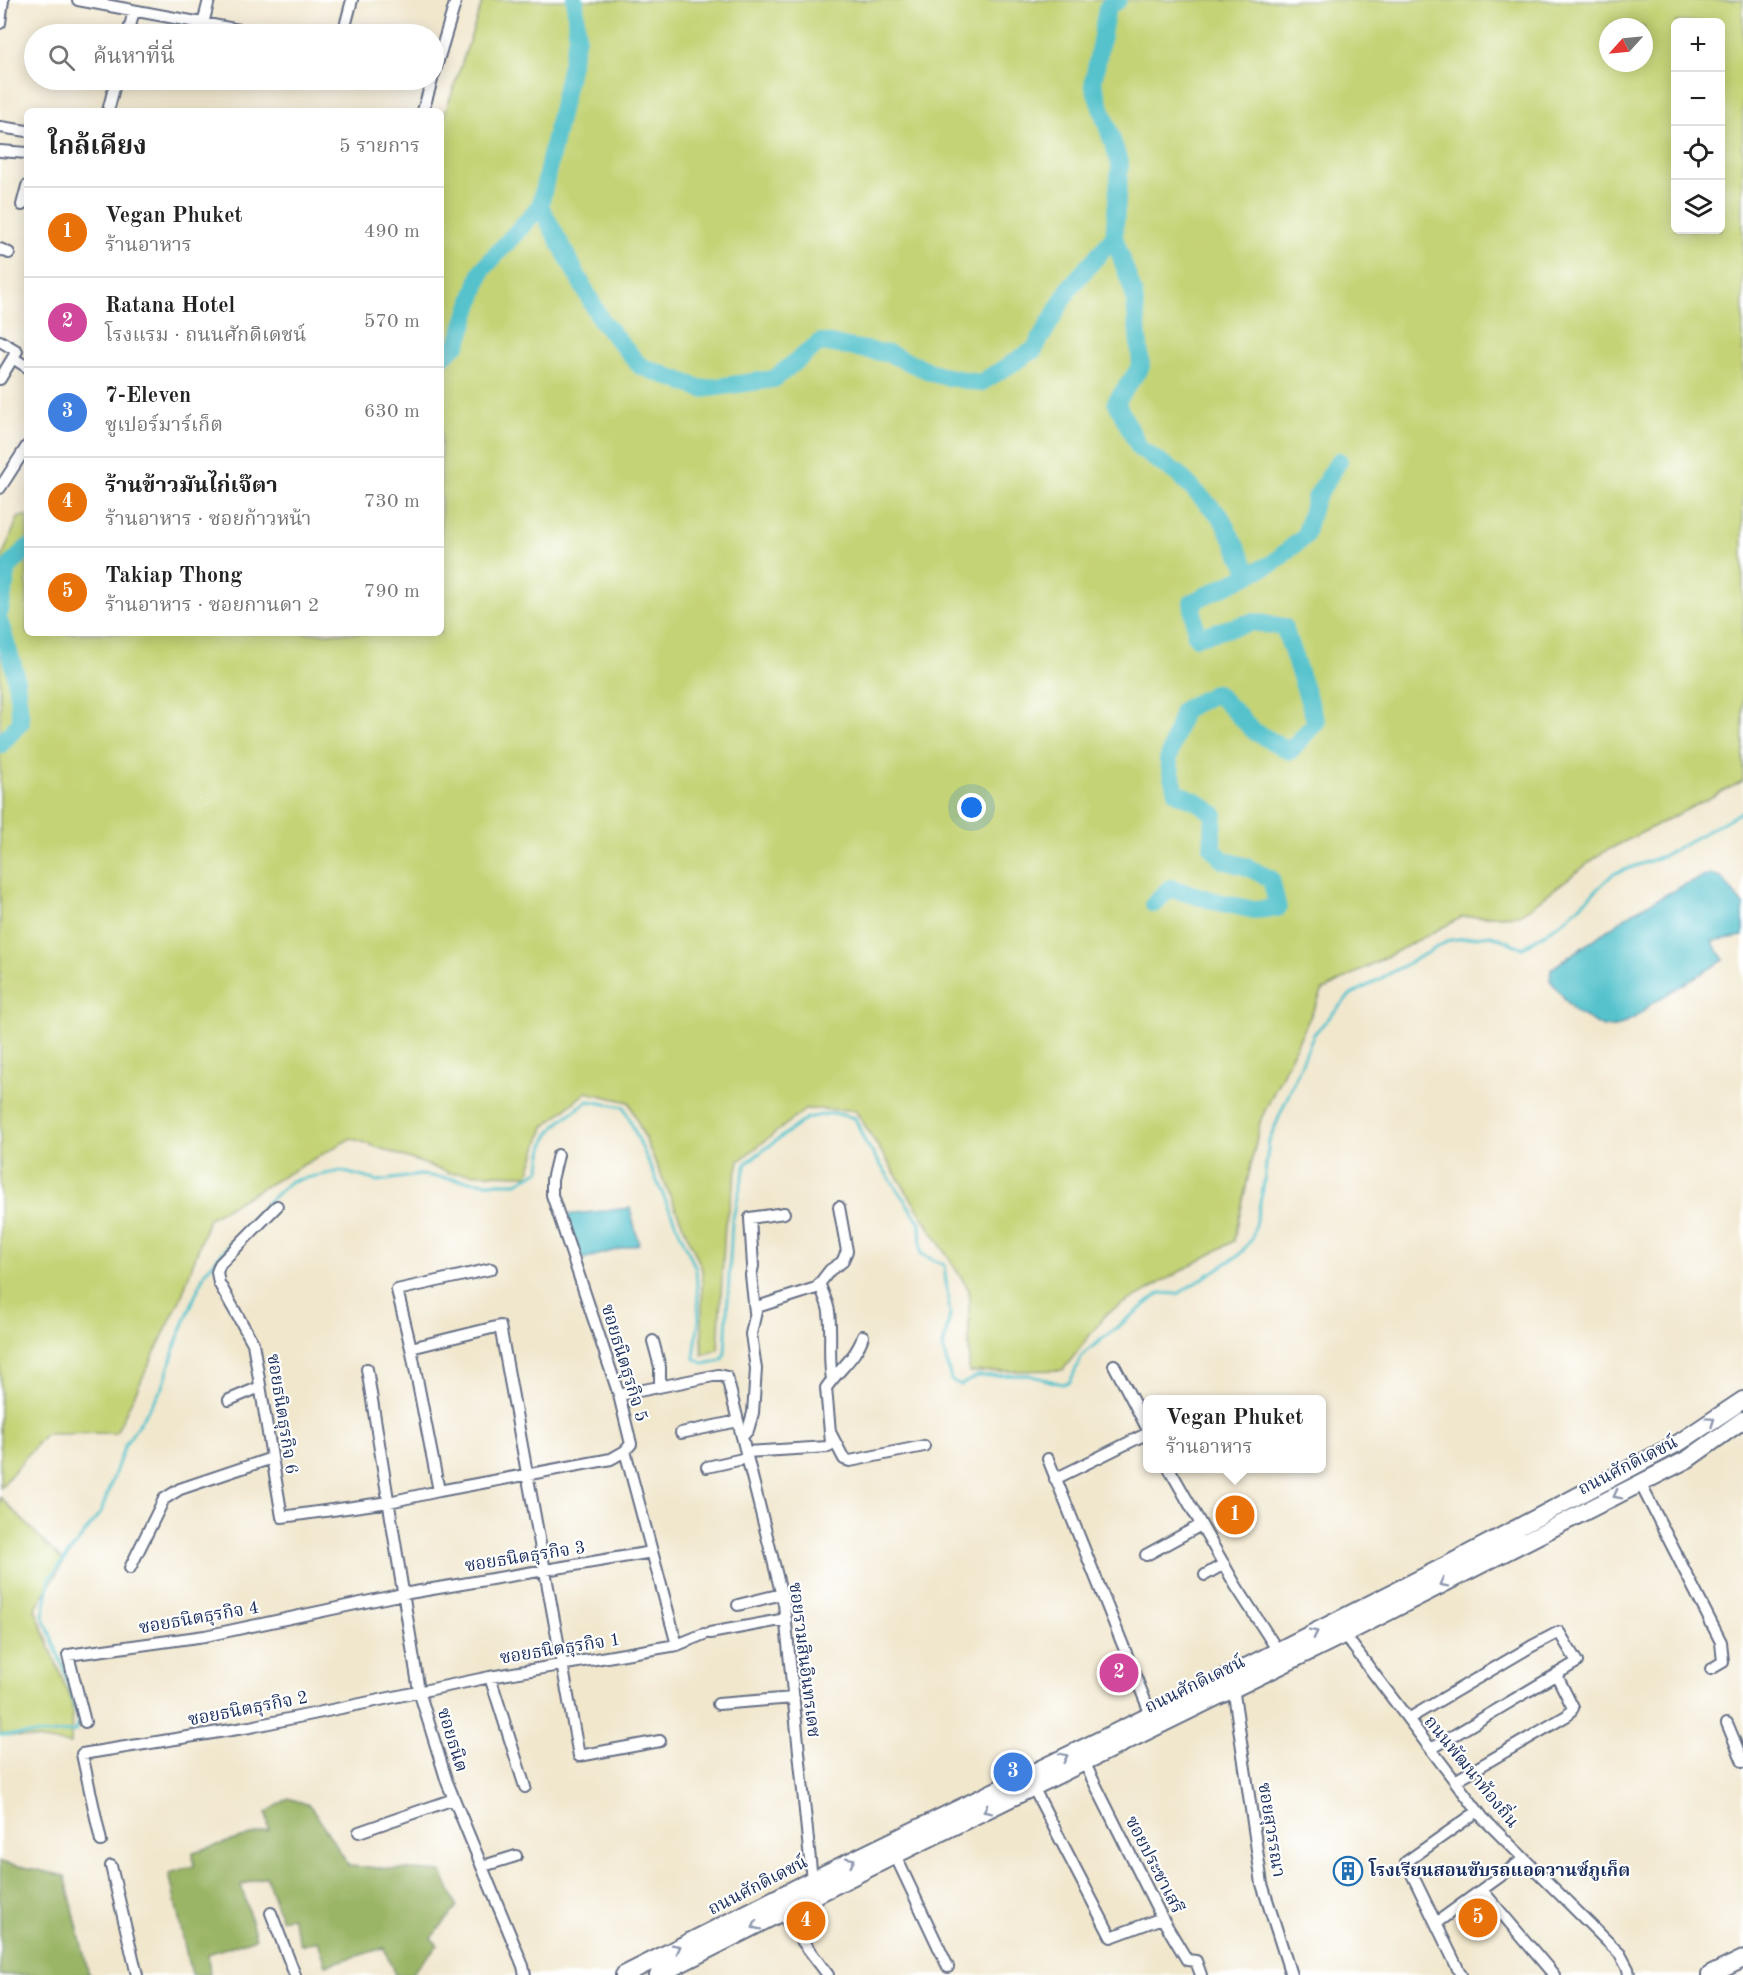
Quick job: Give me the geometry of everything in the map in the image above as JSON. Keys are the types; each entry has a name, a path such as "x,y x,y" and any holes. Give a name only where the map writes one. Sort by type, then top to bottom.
{"main road":[{"name":"ถนนศักดิเดชน์","path":"624,1975 812,1880 1151,1715 1233,1687 1680,1442 1743,1400"},
{"name":"ถนนศักดิเดชน์","path":"658,1975 1084,1762 1278,1652 1340,1628 1640,1483 1688,1458 1742,1422"},
{"path":"1710,1975 1743,1959"}],"street":[{"path":"0,23 3,0"},
{"path":"78,0 203,24 209,0"},
{"path":"346,24 352,0"},
{"path":"444,38 456,0"},
{"path":"131,24 134,11"},
{"path":"109,108 113,90"},
{"path":"424,108 429,90"},
{"path":"0,127 24,130"},
{"path":"0,151 24,153"},
{"path":"22,205 24,197"},
{"path":"0,341 17,351 0,379"},
{"path":"13,358 24,365"},
{"path":"0,488 24,451"},
{"name":"ซอยธนิตธุรกิจ 5","path":"558,1155 552,1180 552,1195 619,1395 631,1444 625,1451"},
{"name":"ซอยธนิตธุรกิจ 6","path":"278,1206 220,1263 217,1272 219,1283 253,1342 282,1517 389,1502"},
{"path":"742,1437 748,1430 753,1413 756,1369 751,1334 757,1306 814,1290 830,1270 842,1262 847,1251 839,1207"},
{"path":"755,1312 751,1275 753,1266 750,1218 784,1213"},
{"path":"439,1491 411,1348 397,1290 490,1269"},
{"path":"820,1285 829,1311 829,1362 832,1379"},
{"path":"411,1348 500,1326 579,1756 660,1741"},
{"path":"708,1467 747,1455 825,1448 831,1443 826,1388 860,1347 863,1336"},
{"path":"619,1395 660,1385 661,1371 652,1341"},
{"path":"1114,1365 1143,1421"},
{"name":"ซอยธนิต","path":"366,1369 419,1691 447,1782 483,1866 525,1975"},
{"name":"ซอยรวมสินอินทรเดช","path":"655,1388 718,1375 726,1377 782,1594 812,1880"},
{"path":"229,1400 261,1387"},
{"path":"681,1433 738,1421"},
{"path":"830,1431 846,1461 924,1446"},
{"path":"1055,1479 1143,1434"},
{"path":"389,1502 611,1459 625,1451 677,1645"},
{"path":"130,1568 164,1499 180,1489 272,1458"},
{"path":"1048,1459 1151,1715"},
{"path":"1172,1473 1236,1586 1278,1652"},
{"path":"1640,1483 1721,1642 1723,1662 1711,1669"},
{"path":"1146,1555 1201,1525"},
{"name":"ซอยธนิตธุรกิจ 3","path":"403,1594 652,1552"},
{"path":"1205,1575 1224,1564"},
{"name":"ซอยธนิตธุรกิจ 4","path":"85,1722 68,1655 205,1636 403,1594"},
{"path":"738,1605 782,1594"},
{"name":"ซอยธนิตธุรกิจ 1","path":"419,1691 677,1645 707,1634 786,1619"},
{"name":"ถนนพัฒนาท้องถิ่น","path":"1340,1628 1478,1811 1620,1954 1629,1975"},
{"path":"1408,1719 1559,1632 1577,1662 1431,1749"},
{"path":"1455,1781 1568,1715 1573,1708 1556,1674"},
{"path":"490,1677 525,1787"},
{"name":"ซอยสุวรรณา","path":"1233,1687 1262,1884 1291,1975"},
{"name":"ซอยธนิตธุรกิจ 2","path":"101,1841 82,1754 250,1727 419,1691"},
{"path":"718,1704 794,1698"},
{"path":"1726,1723 1743,1762"},
{"name":"ซอยประชาเสรี","path":"1084,1762 1162,1918 1187,1960 1196,1961 1201,1975"},
{"path":"1033,1787 1111,1937 1162,1918"},
{"path":"359,1832 454,1799"},
{"path":"1461,1975 1406,1862 1478,1811"},
{"path":"895,1855 948,1967"},
{"path":"483,1866 516,1856"},
{"path":"1436,1923 1524,1859"},
{"path":"111,1866 137,1975"},
{"path":"1482,1890 1554,1975"},
{"path":"271,1913 295,1975"},
{"path":"781,1913 828,1975"}],"green space":[{"path":"483,0 1743,0 1743,781 1602,853 1520,915 1462,917 1323,990 1261,1119 1234,1241 1107,1313 1063,1370 969,1372 969,1290 855,1110 806,1109 739,1161 725,1223 718,1350 702,1355 702,1269 629,1102 586,1092 544,1127 528,1175 450,1173 351,1138 209,1218 181,1298 116,1433 45,1434 0,1488 0,562 18,518 24,516 24,636 444,636 444,116"},
{"path":"0,1497 64,1562 35,1609 72,1704 71,1744 0,1734"},
{"path":"288,1798 310,1805 349,1866 442,1872 457,1907 431,1938 438,1945 410,1975 395,1975 384,1948 326,1965 318,1941 301,1945 292,1917 281,1919 266,1876 241,1885 256,1938 208,1954 210,1975 191,1975 169,1873 194,1866 193,1852 269,1830 266,1813"},
{"path":"0,1862 65,1876 89,1975 0,1975"}],"water":[{"path":"1710,874 1721,877 1743,905 1743,936 1712,941 1724,960 1654,1002 1634,1018 1616,1027 1603,1027 1575,1012 1550,980 1551,969 1635,911"},
{"path":"630,1208 639,1244 583,1259 565,1215"}],"waterway":[{"path":"444,355 458,343 482,270 540,206 577,37 575,0"},
{"path":"1118,0 1107,8 1093,84 1120,164 1114,237 1134,294 1141,366 1116,402 1140,449 1178,474 1221,517 1250,574 1192,602 1196,637 1253,622 1284,627 1316,722 1290,751 1255,732 1216,693 1183,710 1168,760 1176,792 1196,801 1214,814 1212,848 1223,860 1247,867 1271,879 1278,908 1254,910 1170,888 1154,904"},
{"path":"540,206 601,320 640,366 702,389 774,379 820,342 890,354 938,375 980,383 1034,350 1070,287 1114,237"},
{"path":"1250,574 1273,563 1305,536 1315,499 1339,461"},
{"path":"0,611 8,568 24,551"},
{"path":"0,623 15,672 21,722 0,745"},
{"path":"0,1735 76,1731 79,1721 64,1669 43,1616 50,1578 101,1512 125,1445 163,1387 177,1340 205,1272 266,1204 291,1181 341,1171 378,1181 420,1175 486,1183 517,1183 540,1170 541,1156 548,1136 560,1122 588,1101 624,1107 696,1269 699,1318 694,1358 704,1364 722,1360 725,1353 732,1222 746,1163 807,1118 833,1113 855,1118 865,1142 920,1223 921,1254 944,1265 950,1315 943,1347 951,1380 961,1385 977,1376 1028,1375 1062,1384 1070,1382 1082,1355 1160,1293 1178,1294 1239,1255 1252,1239 1263,1189 1269,1141 1314,1034 1349,996 1450,940 1491,935 1523,948 1565,920 1613,874 1663,856 1743,811"}],"place":[{"name":"Vegan Phuket","path":"1235,1515"},
{"name":"Ratana Hotel","path":"1119,1673"},
{"name":"7-Eleven","path":"1013,1772"},
{"name":"โรงเรียนสอนขับรถแอดวานซ์ภูเก็ต","path":"1348,1871"},
{"name":"Takiap Thong","path":"1478,1918"},
{"name":"ร้านข้าวมันไก่เจ๊ตา","path":"806,1921"}]}
